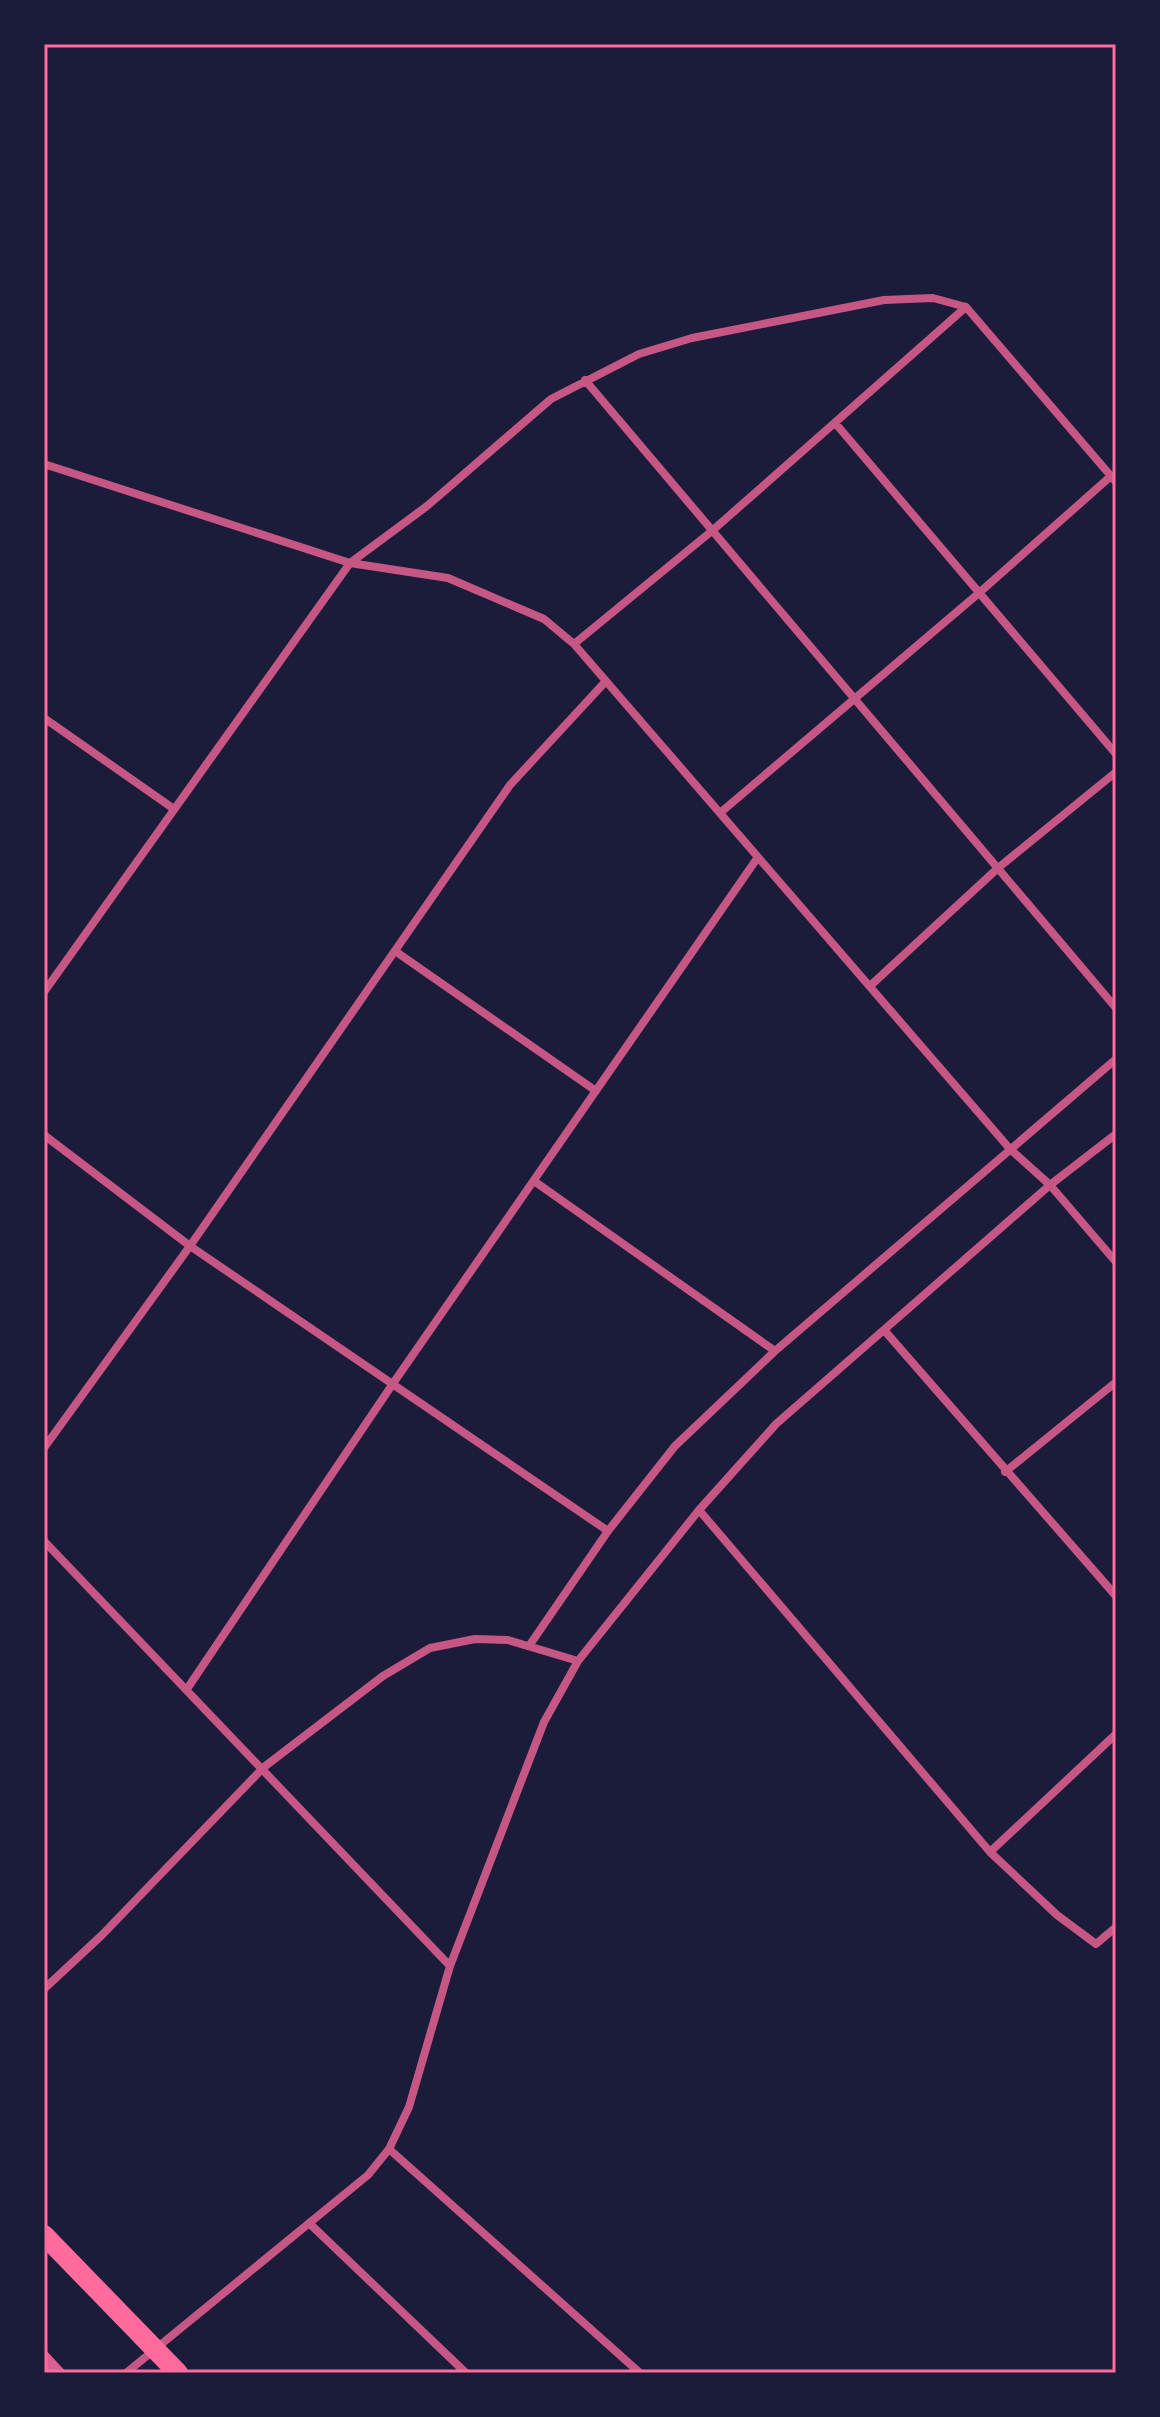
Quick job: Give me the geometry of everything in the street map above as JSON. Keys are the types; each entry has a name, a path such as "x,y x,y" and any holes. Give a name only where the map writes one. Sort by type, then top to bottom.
{"main road":[{"path":"44,2235 178,2373"}],"street":[{"path":"44,992 350,563 427,506 551,399 639,354 692,338 870,303 933,298 966,307 1114,479 720,813"},
{"path":"574,644 713,530 966,307"},
{"path":"585,380 1116,1008"},
{"path":"836,424 1116,754"},
{"path":"44,464 350,563 448,578 544,619 574,644 1010,1149 1050,1185 1116,1262"},
{"path":"44,1448 190,1246 510,785 606,681"},
{"path":"44,718 174,809"},
{"path":"870,986 998,868 1116,772"},
{"path":"187,1689 394,1382 758,857"},
{"path":"395,951 596,1091"},
{"path":"529,1646 608,1531 675,1446 775,1351 1116,1059"},
{"path":"126,2373 368,2175 389,2149 409,2107 450,1966 544,1722 578,1661 699,1510 776,1424 1050,1185 1116,1134"},
{"path":"44,1135 190,1246 394,1382 608,1531"},
{"path":"534,1181 775,1351"},
{"path":"884,1330 1116,1596"},
{"path":"1005,1472 1116,1382"},
{"path":"699,1510 990,1852 1057,1915 1096,1944 1116,1927"},
{"path":"44,1541 264,1767 450,1966"},
{"path":"44,1989 102,1935 264,1767 383,1676 430,1648 475,1639 508,1640 578,1661"},
{"path":"990,1852 1116,1734"},
{"path":"389,2149 640,2373"},
{"path":"309,2223 466,2373"}],"building":[{"path":"44,2348 67,2373 44,2373"}]}
